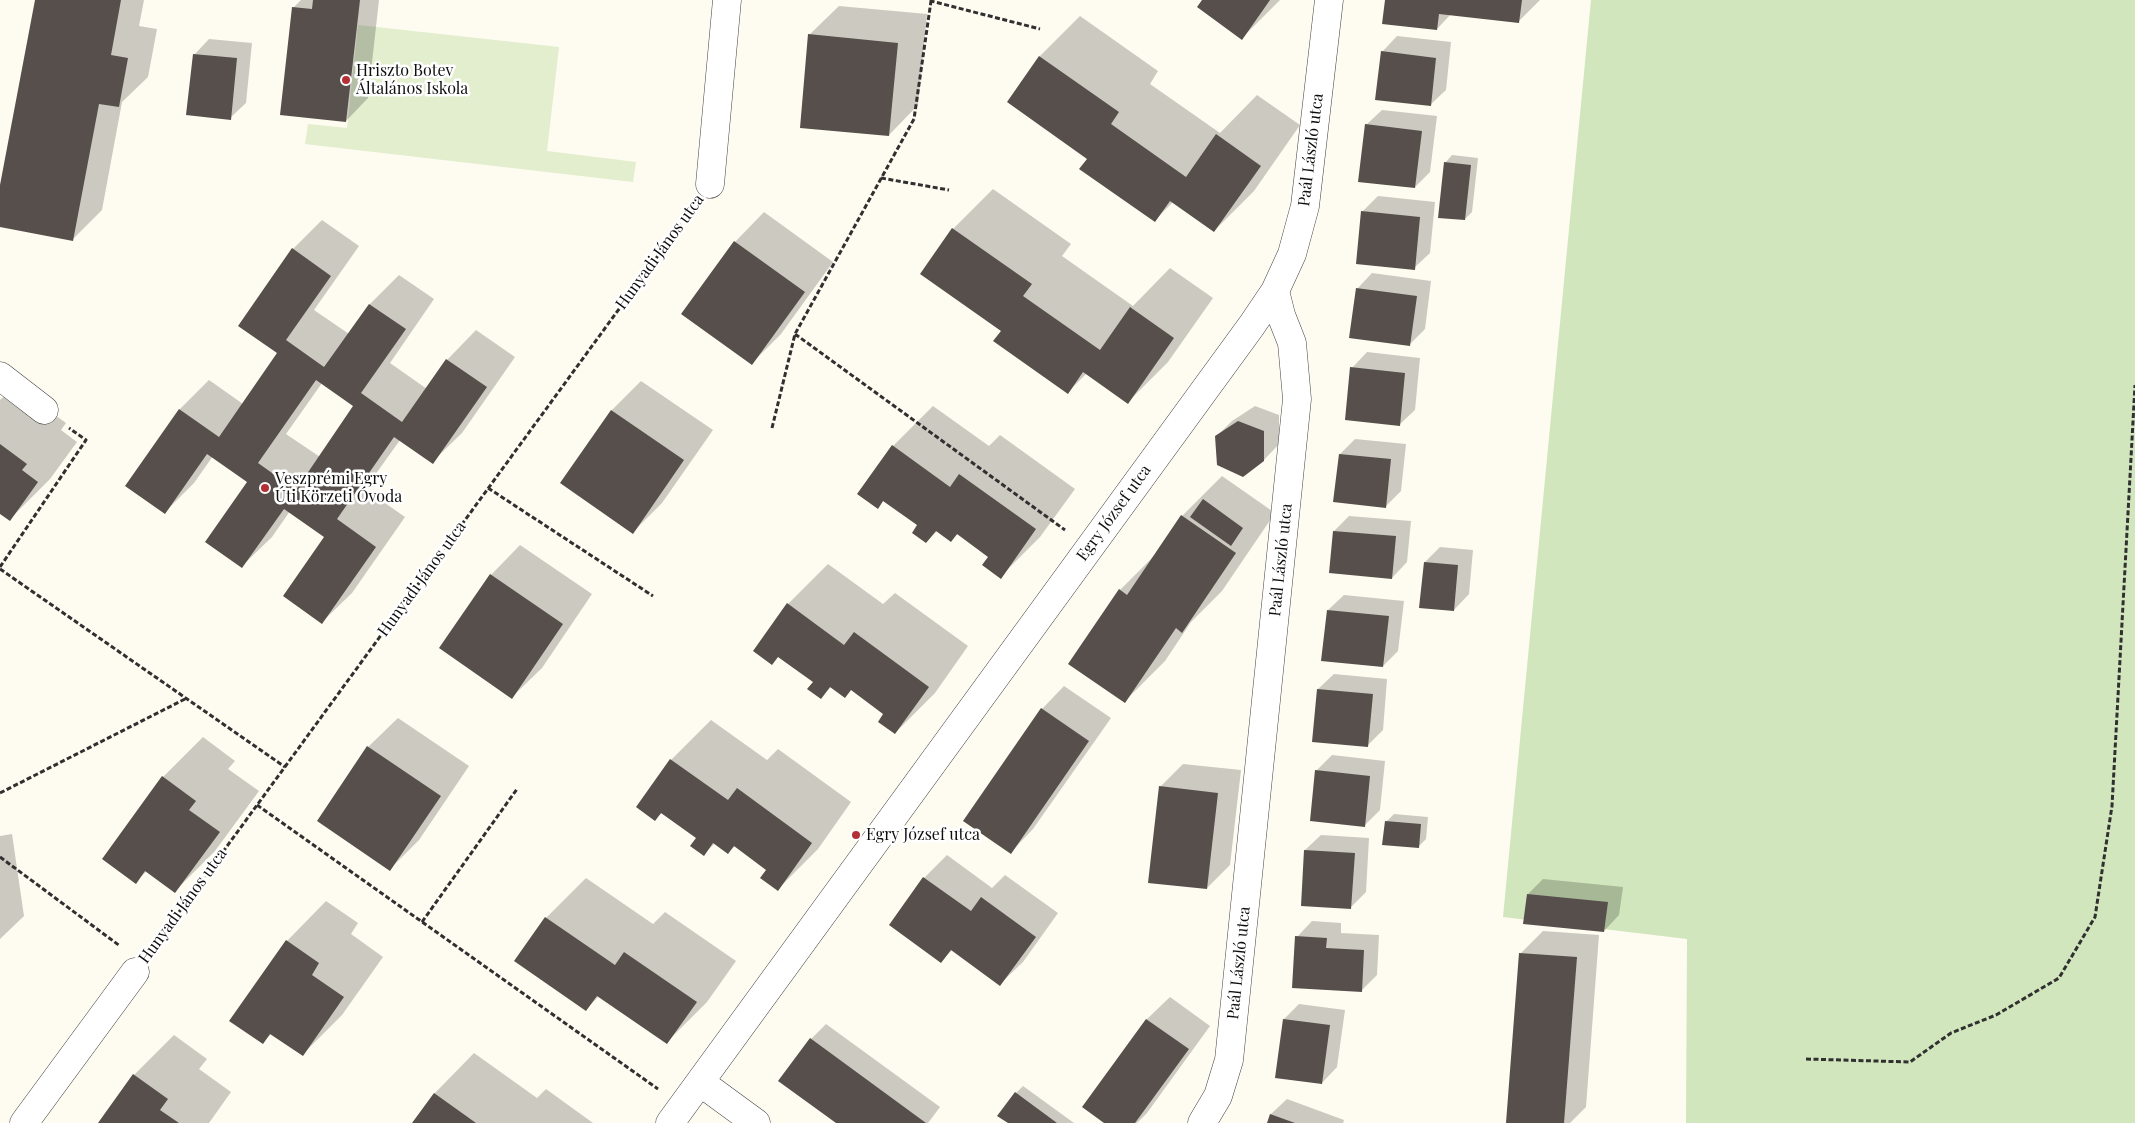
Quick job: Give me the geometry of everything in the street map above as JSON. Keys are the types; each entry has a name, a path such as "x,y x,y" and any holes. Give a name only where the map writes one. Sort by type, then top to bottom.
{"street":[{"name":"Hunyadi János utca","path":"710,184 727,0"},
{"name":"Paál László utca","path":"1202,1123 1218,1096 1229,1060 1297,399 1292,343 1275,291 1292,254 1305,206 1329,0"},
{"name":"Egry József utca","path":"676,1115 1275,291"},
{"path":"0,376 44,410"},
{"name":"Hunyadi János utca","path":"24,1123 138,967"},
{"path":"700,1082 756,1123"}],"path":[{"path":"772,428 795,334 914,119 931,0 1040,29"},
{"path":"881,178 949,190"},
{"name":"Hunyadi János utca","path":"138,967 710,184"},
{"path":"795,334 1089,547"},
{"path":"1806,1059 1910,1062 1951,1033 1996,1015 2060,978 2095,917 2112,806 2135,385"},
{"path":"44,410 86,440 0,568 285,767"},
{"path":"488,488 653,596"},
{"path":"0,793 187,698"},
{"path":"422,922 516,789"},
{"path":"257,805 422,922 676,1115"},
{"path":"0,857 138,967"}],"green space":[{"path":"1591,0 2135,0 2135,1123 1686,1123 1687,939 1503,917"},
{"path":"358,25 559,47 547,151 636,162 633,182 305,144 308,124 347,128"}],"building":[{"path":"35,0 121,0 111,55 128,58 119,107 99,104 73,241 0,227 0,185"},
{"name":"Hriszto Botev Általános Iskola","path":"313,0 360,0 346,122 280,115 292,7 312,9"},
{"path":"1202,0 1270,0 1242,40 1197,7"},
{"path":"1385,0 1522,0 1519,23 1439,14 1437,30 1382,24"},
{"path":"808,34 898,43 889,136 800,128"},
{"path":"1381,51 1436,58 1431,106 1375,100"},
{"path":"193,54 237,58 231,120 186,115"},
{"path":"1039,56 1119,112 1111,124 1186,177 1216,134 1261,166 1214,232 1170,201 1155,222 1079,169 1087,159 1007,102"},
{"path":"1365,124 1422,131 1415,188 1358,182"},
{"path":"1444,162 1471,165 1465,220 1438,218"},
{"path":"1361,211 1420,217 1415,270 1356,264"},
{"path":"952,228 1032,284 1023,296 1100,350 1130,307 1174,338 1128,404 1083,372 1068,394 993,341 1001,331 920,274"},
{"path":"734,241 805,292 752,365 681,314"},
{"name":"Veszprémi Egry Úti Körzeti Óvoda","path":"292,248 331,276 286,340 324,367 369,304 406,329 361,393 402,422 446,359 487,387 433,464 394,437 337,519 376,547 322,624 283,596 324,537 284,509 242,568 205,542 247,482 207,454 165,514 125,486 179,409 219,437 277,353 238,326","holes":["316,380 353,406 296,490 258,463"]},
{"path":"1356,288 1417,296 1410,346 1349,338"},
{"path":"1350,367 1405,373 1400,426 1345,420"},
{"path":"611,410 684,460 633,534 560,483"},
{"path":"1238,421 1264,431 1264,461 1243,477 1217,465 1215,436"},
{"path":"0,444 27,464 22,470 38,482 10,521 0,514"},
{"path":"892,445 950,487 959,474 1036,529 1001,579 982,565 988,557 957,534 951,542 936,531 926,543 912,533 917,525 883,501 878,509 857,494"},
{"path":"1339,454 1391,459 1386,508 1333,502"},
{"path":"1203,499 1243,528 1231,546 1190,517"},
{"path":"1181,515 1236,553 1182,633 1176,628 1125,703 1068,664 1119,589 1127,595"},
{"path":"1333,531 1396,536 1392,579 1329,573"},
{"path":"1424,562 1458,565 1454,611 1419,608"},
{"path":"490,574 563,624 512,699 439,648"},
{"path":"787,603 844,645 854,632 929,687 895,734 878,722 883,714 851,690 845,698 830,687 821,699 807,689 813,682 778,657 772,665 753,651"},
{"path":"1327,610 1389,616 1383,667 1321,661"},
{"path":"1317,689 1373,694 1368,747 1312,742"},
{"path":"1041,708 1089,741 1011,854 963,821"},
{"path":"367,746 441,796 390,871 317,821"},
{"path":"670,759 728,800 737,788 812,843 778,891 760,878 766,870 734,846 728,854 713,843 704,856 690,846 696,838 661,813 655,821 636,807"},
{"path":"1315,770 1370,776 1365,827 1310,821"},
{"path":"162,776 196,801 189,810 220,832 175,893 145,871 136,884 102,859"},
{"path":"1159,786 1218,793 1207,889 1148,883"},
{"path":"1385,821 1421,824 1419,848 1382,845"},
{"path":"1304,850 1355,853 1351,909 1301,906"},
{"path":"923,877 971,911 981,897 1036,937 1000,986 951,950 941,963 889,925"},
{"path":"1527,894 1608,902 1604,932 1523,924"},
{"path":"545,917 615,965 624,952 697,1002 667,1044 597,996 586,1011 514,961"},
{"path":"1295,936 1327,938 1326,948 1364,950 1362,992 1292,988"},
{"path":"286,940 319,963 312,975 344,997 303,1056 270,1034 263,1044 229,1021"},
{"path":"1519,953 1577,957 1564,1123 1506,1123"},
{"path":"1146,1019 1189,1049 1135,1123 1104,1123 1082,1107"},
{"path":"1283,1019 1330,1025 1322,1084 1275,1078"},
{"path":"810,1038 926,1123 836,1123 778,1081"},
{"path":"133,1074 168,1099 160,1110 179,1123 98,1123"},
{"path":"1015,1092 1057,1123 1008,1123 997,1116"},
{"path":"434,1093 476,1123 412,1123"},
{"path":"1270,1114 1295,1123 1267,1123"}],"place":[{"name":"Hriszto Botev Általános Iskola","path":"346,80"},
{"name":"Veszprémi Egry Úti Körzeti Óvoda","path":"265,488"},
{"name":"Egry József utca","path":"856,835"}]}
